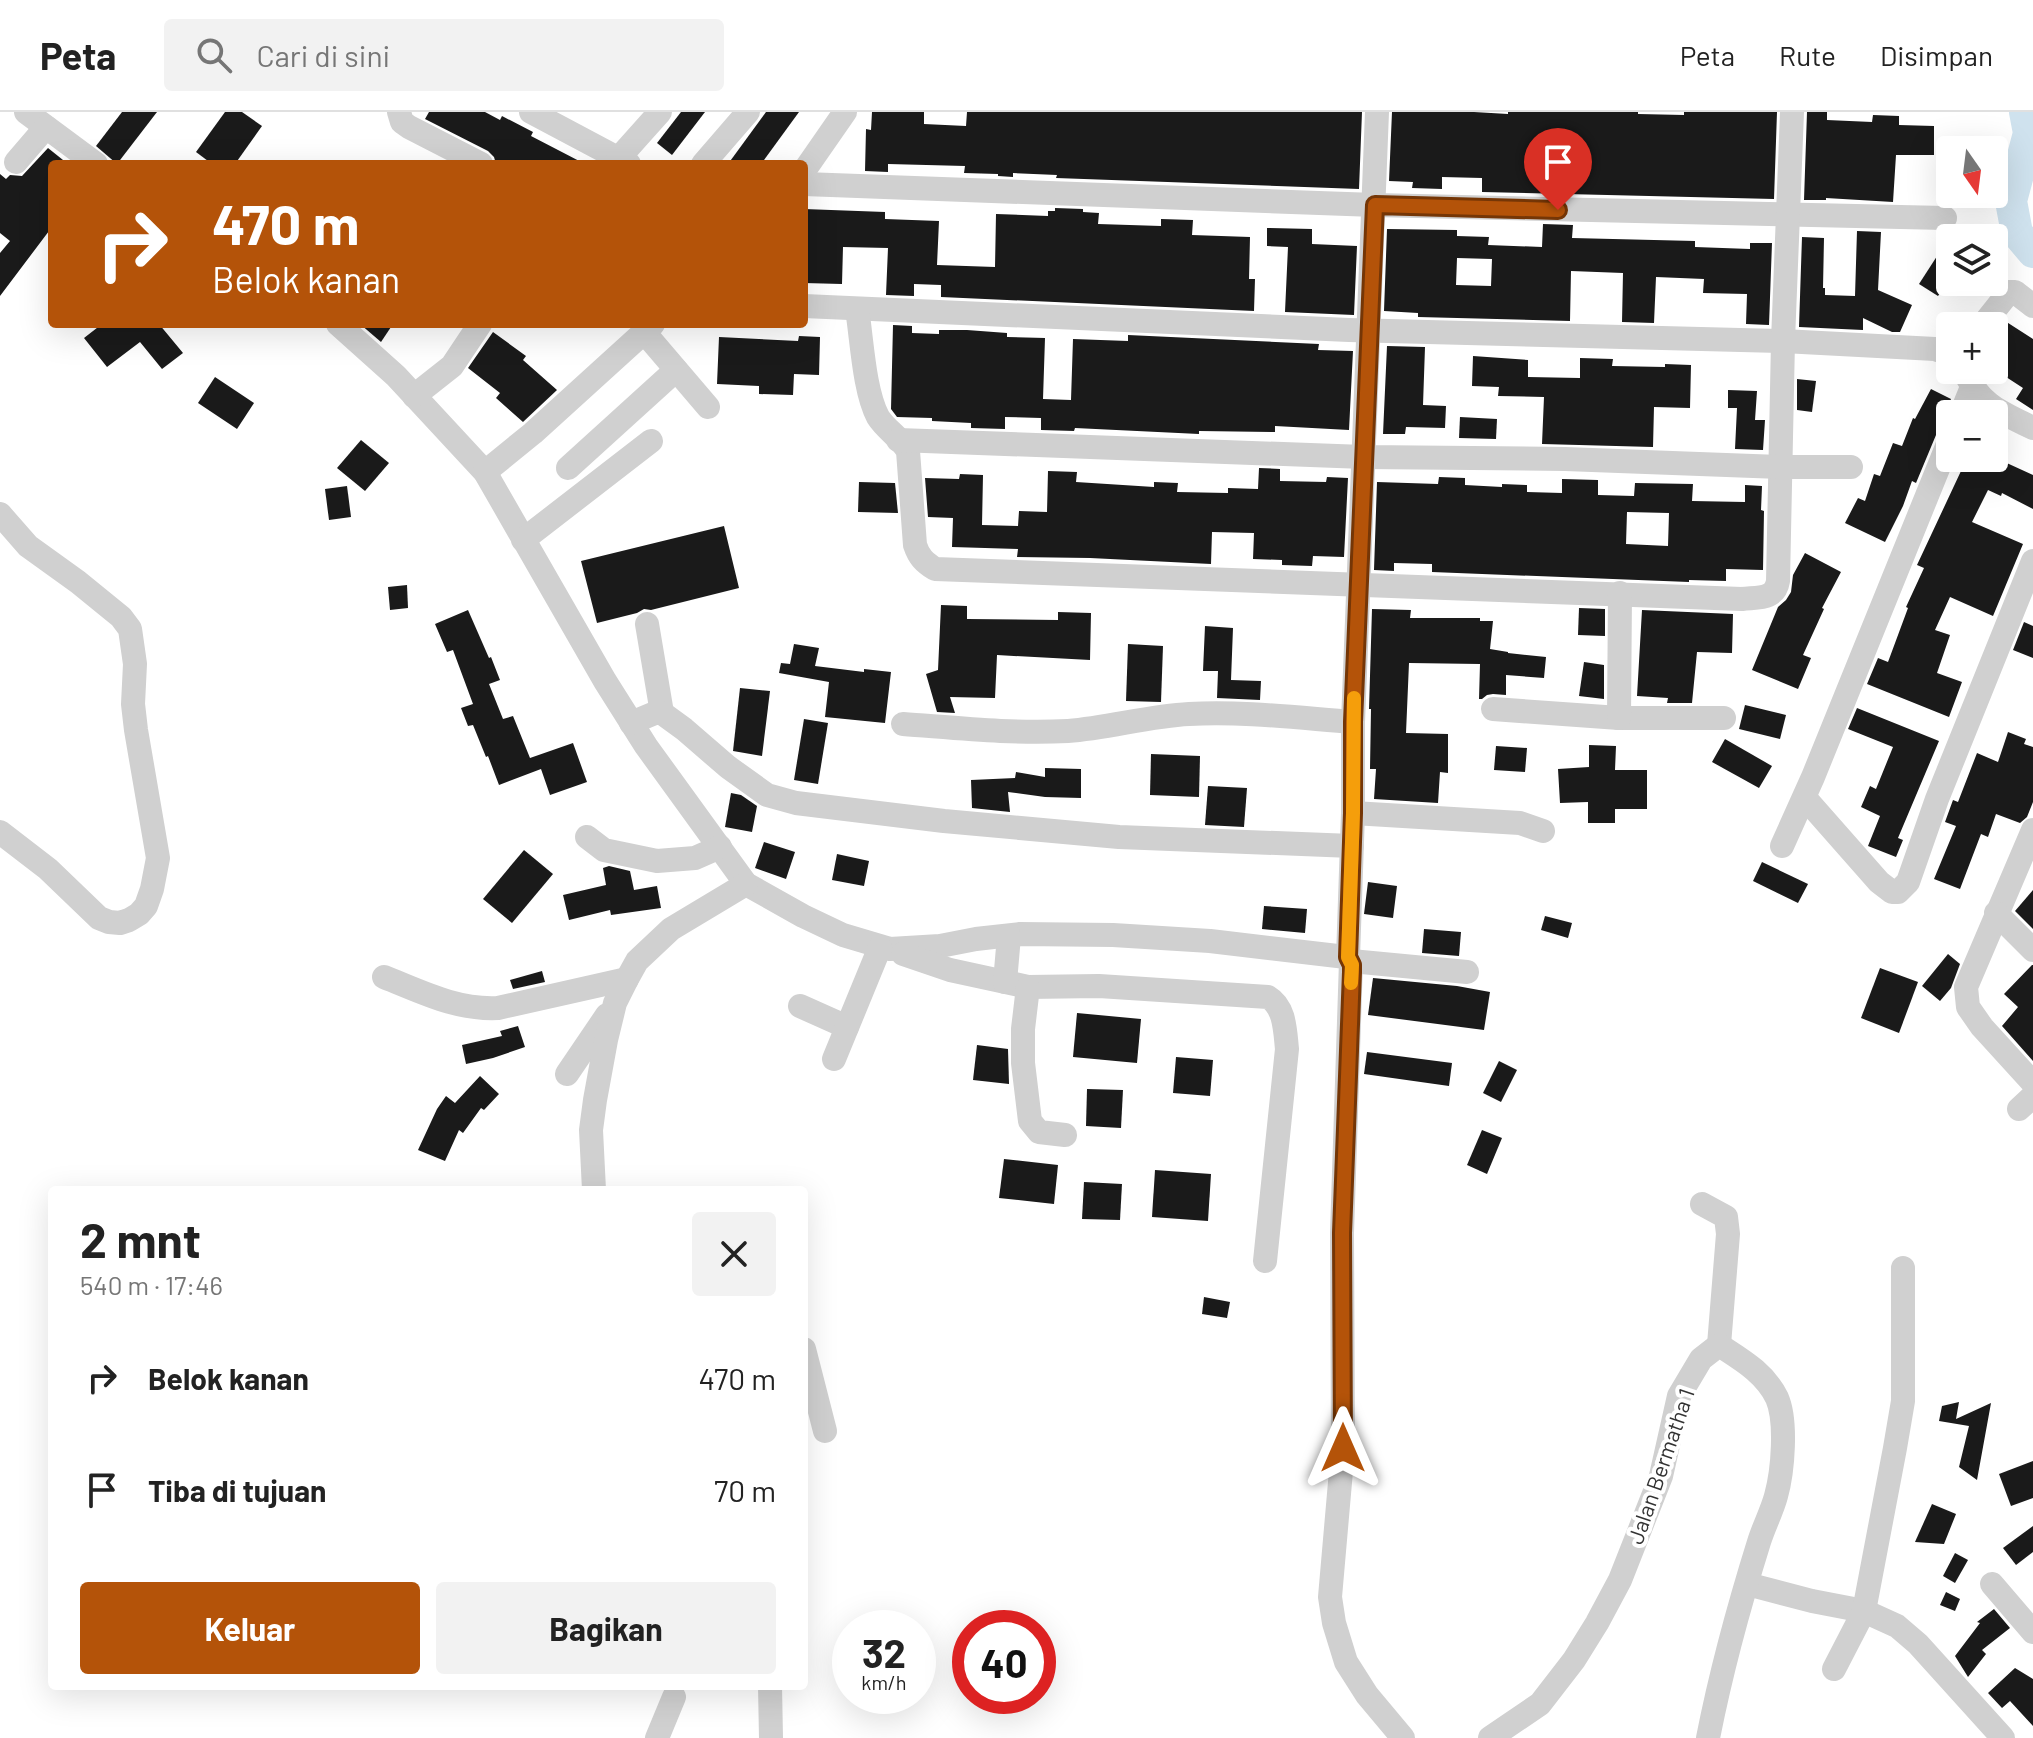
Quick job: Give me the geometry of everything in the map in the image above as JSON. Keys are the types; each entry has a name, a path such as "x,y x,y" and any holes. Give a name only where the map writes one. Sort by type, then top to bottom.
{"street":[{"path":"26,112 91,160"},
{"path":"399,112 402,122 444,156"},
{"path":"531,112 565,119 623,160"},
{"path":"625,160 660,112"},
{"path":"706,160 748,112"},
{"path":"808,165 845,112"},
{"path":"1377,112 1353,722 1342,1233 1343,1448 1330,1597 1346,1662 1367,1695 1403,1738"},
{"path":"857,309 870,394 877,415 908,451 918,556 935,569 1742,599 1765,597 1777,590 1778,581 1792,112"},
{"path":"16,162 46,127"},
{"path":"808,184 1375,205 1945,218"},
{"path":"1993,312 2009,292 2015,292 2033,306"},
{"path":"808,306 1368,331 1783,341 1936,349"},
{"path":"342,328 396,376 485,472 631,723 746,884 843,935 950,970 1016,984 1190,991 1268,997 1277,1003 1287,1049 1265,1261"},
{"path":"414,396 452,366 477,328"},
{"path":"485,472 533,433 648,328 676,370 708,407"},
{"path":"568,468 676,370"},
{"path":"1972,384 1982,399 1995,409 2033,428"},
{"path":"898,440 1364,457 1851,467"},
{"path":"523,540 651,441"},
{"path":"1782,846 1805,798 1937,472"},
{"path":"0,514 28,546 78,582 121,617 130,629 135,664 133,704 136,730 158,858 146,906 135,917 120,923 99,918 48,869 0,832"},
{"path":"1805,798 1879,882 1892,892 1903,889 1912,873 1937,799 2033,561"},
{"path":"1619,718 1620,593"},
{"path":"647,624 662,713"},
{"path":"1493,709 1619,718 1724,718"},
{"path":"631,723 662,713 767,795 796,803 944,821 1119,837 1352,846"},
{"path":"903,724 1069,731 1192,714 1353,722"},
{"path":"1353,813 1520,823 1543,831"},
{"path":"2033,830 1966,987 1968,1007 2033,1083"},
{"path":"587,837 604,850 657,861 695,858 720,847"},
{"path":"567,1074 615,1003 637,961 671,929 746,884"},
{"path":"1996,913 2033,950"},
{"path":"885,948 940,946 1009,936 1126,935 1210,941 1467,972"},
{"path":"1009,936 1023,1029 1023,1063 1030,1121 1039,1132 1065,1135"},
{"path":"834,1059 885,948"},
{"path":"384,977 456,1005 479,1009 498,1008 627,979"},
{"path":"594,1186 591,1130 615,1003"},
{"path":"800,1006 847,1027"},
{"path":"1702,1204 1726,1217 1728,1234 1719,1345 1765,1378 1778,1400 1783,1422 1776,1496 1759,1539 1719,1679 1708,1738"},
{"path":"1834,1669 1864,1611 1903,1401 1903,1268"},
{"name":"Jalan Bermatha 1","path":"1490,1738 1540,1704 1574,1660 1597,1623 1620,1580 1661,1476 1679,1396 1701,1359 1719,1345"},
{"path":"808,1365 825,1431"},
{"path":"1747,1584 1864,1611 1897,1626 1918,1644 2003,1738"},
{"path":"1992,1584 2033,1632"},
{"path":"770,1690 771,1738"},
{"path":"657,1738 674,1697"}],"building":[{"path":"122,112 157,112 120,160 112,160 96,146"},
{"path":"225,112 242,112 262,126 238,160 207,160 196,152"},
{"path":"429,112 485,112 500,120 502,116 533,132 531,136 577,160 495,160 488,151 425,119"},
{"path":"681,112 705,112 672,155 657,143"},
{"path":"766,112 799,112 764,160 731,160"},
{"path":"872,112 924,112 924,124 966,126 967,112 1362,112 1359,189 1056,178 1057,175 1013,173 1013,177 964,173 965,166 888,164 888,172 865,171 866,129 871,130"},
{"path":"1392,112 1638,112 1684,115 1684,112 1777,112 1774,199 1482,192 1482,178 1442,177 1442,189 1412,188 1413,182 1389,181"},
{"path":"1807,112 1827,112 1827,120 1872,122 1873,115 1899,116 1899,125 1934,126 1934,155 1896,155 1893,202 1826,198 1804,200"},
{"path":"48,148 63,160 48,160 48,232 0,296 0,253 10,241 0,233 0,174 6,179 10,175 22,176"},
{"path":"1055,208 1083,209 1083,212 1099,213 1098,224 1161,226 1161,219 1193,220 1192,235 1250,237 1249,279 1255,279 1254,311 941,297 941,285 914,284 914,296 886,295 888,248 843,247 842,284 808,283 808,209 885,212 885,219 939,221 937,265 995,267 996,214 1048,216 1048,211 1055,211"},
{"path":"1543,224 1573,225 1572,238 1695,241 1695,247 1750,249 1750,243 1772,243 1769,325 1746,324 1747,294 1703,293 1704,279 1656,277 1654,323 1622,322 1623,273 1571,271 1570,321 1418,317 1418,313 1384,311 1387,229 1457,230 1457,236 1489,237 1488,245 1542,247","holes":["1457,258 1492,259 1491,286 1456,285"]},
{"path":"1267,228 1312,229 1312,244 1357,246 1354,315 1285,312 1288,247 1267,246"},
{"path":"1857,231 1881,232 1878,290 1912,305 1900,332 1892,332 1863,318 1863,330 1799,327 1802,237 1824,238 1825,295 1855,296"},
{"path":"1936,258 1936,295 1919,284"},
{"path":"2008,323 2033,339 2033,410 2016,399 2023,388 2008,378"},
{"path":"893,325 912,326 912,333 939,334 939,330 967,330 1007,333 1007,337 1045,338 1043,399 1071,400 1073,339 1128,341 1128,335 1319,344 1318,350 1353,351 1349,430 1275,426 1275,432 1199,431 1199,434 1075,428 1074,431 1041,430 1041,418 1005,417 1005,429 971,428 971,423 932,421 932,418 897,417 891,409"},
{"path":"97,328 162,328 183,353 162,369 140,342 107,367 84,338"},
{"path":"365,328 390,328 381,342"},
{"path":"493,332 526,356 523,360 557,390 523,422 496,398 500,393 468,368"},
{"path":"799,336 820,337 819,375 794,374 793,395 759,394 759,386 717,384 719,337 798,341"},
{"path":"1387,346 1425,347 1423,405 1446,406 1445,428 1406,427 1405,434 1383,434"},
{"path":"1473,356 1528,360 1528,377 1580,378 1580,358 1613,359 1612,366 1691,365 1690,408 1654,407 1653,447 1542,444 1544,397 1498,396 1499,387 1472,386"},
{"path":"215,377 254,403 237,429 198,403"},
{"path":"1797,379 1816,381 1812,412 1797,410"},
{"path":"1931,389 1951,399 1936,400 1936,435 1916,483 1912,481 1885,542 1845,523 1858,498 1865,501 1874,474 1880,476 1893,443 1902,446"},
{"path":"1728,390 1757,391 1755,420 1765,420 1763,450 1735,449 1737,408 1728,408"},
{"path":"1460,417 1497,419 1496,439 1459,438"},
{"path":"361,440 389,463 365,491 337,468"},
{"path":"2008,464 2033,475 2033,509 2002,493 2001,496 1988,490 1972,522 2023,544 1993,616 1950,597 1935,630 1950,635 1937,673 1962,682 1949,717 1867,684 1878,658 1888,662 1906,607 1924,568 1917,565 1961,472 2008,472"},
{"path":"1259,468 1280,469 1280,481 1326,482 1327,477 1348,478 1344,557 1313,556 1312,566 1282,565 1282,560 1253,559 1254,533 1212,532 1211,564 1017,557 1018,549 952,547 953,518 928,517 925,478 959,479 960,474 983,475 982,525 1018,526 1019,511 1047,512 1048,471 1077,472 1076,482 1154,487 1154,482 1178,483 1177,492 1228,493 1228,488 1258,489"},
{"path":"1439,477 1465,478 1465,485 1527,485 1527,492 1562,493 1562,479 1598,480 1598,495 1634,496 1635,483 1693,484 1692,501 1745,502 1745,485 1762,486 1763,570 1726,569 1726,581 1689,582 1432,572 1432,564 1394,563 1394,571 1374,570 1377,482 1438,484","holes":["1627,512 1669,513 1668,546 1626,544"]},
{"path":"859,482 895,483 898,513 858,512"},
{"path":"347,486 351,517 329,520 325,489"},
{"path":"724,526 739,588 597,623 581,561"},
{"path":"1805,553 1841,572 1803,655 1811,658 1798,689 1752,670 1778,607 1791,592 1793,575"},
{"path":"407,585 408,608 390,610 388,587"},
{"path":"941,605 967,606 967,619 1058,620 1058,612 1091,613 1090,660 997,655 995,698 950,697 955,713 937,712 926,674 938,670"},
{"path":"1579,608 1605,609 1605,636 1578,635"},
{"path":"1372,609 1411,610 1410,618 1480,618 1480,621 1493,621 1490,649 1546,657 1544,678 1506,675 1506,695 1487,695 1482,699 1479,699 1480,664 1409,663 1406,733 1448,734 1448,773 1440,772 1438,803 1374,799 1376,769 1370,769 1369,709"},
{"path":"468,610 500,680 489,684 503,719 513,716 530,758 573,743 587,782 550,795 541,769 499,785 473,725 468,726 461,708 473,704 453,650 447,652 435,624"},
{"path":"1642,610 1733,614 1732,653 1697,652 1692,703 1667,703 1668,698 1637,696"},
{"path":"2024,622 2033,626 2033,658 2013,650"},
{"path":"1205,626 1233,628 1231,680 1261,681 1260,700 1217,698 1218,671 1203,671"},
{"path":"794,644 819,648 815,666 891,672 885,723 825,717 829,682 779,673 781,663 790,664"},
{"path":"1128,644 1163,646 1161,702 1126,701"},
{"path":"1584,662 1604,665 1604,699 1579,696"},
{"path":"740,688 770,691 762,756 733,751"},
{"path":"1745,705 1786,715 1780,739 1739,729"},
{"path":"1857,708 1939,741 1898,838 1903,840 1896,857 1868,846 1880,816 1861,807 1870,786 1876,789 1893,747 1848,729"},
{"path":"804,719 828,723 818,784 794,780"},
{"path":"2008,732 2026,739 2024,744 2033,747 2033,802 2027,817 2020,823 1996,814 1988,837 1981,834 1960,889 1934,879 1956,826 1945,822 1953,800 1958,802 1977,753 1998,762"},
{"path":"1725,739 1772,766 1759,788 1712,762"},
{"path":"1589,745 1616,746 1615,770 1647,770 1647,809 1615,809 1615,823 1588,823 1588,802 1560,803 1558,769 1589,767"},
{"path":"1496,746 1527,748 1525,772 1494,770"},
{"path":"1151,754 1200,756 1199,797 1150,795"},
{"path":"1045,768 1081,769 1081,798 1008,792 1010,812 972,808 971,780 1015,778 1016,772 1045,777"},
{"path":"1208,786 1247,788 1244,827 1205,825"},
{"path":"731,793 741,795 757,806 752,832 725,827"},
{"path":"764,842 795,852 786,879 755,868"},
{"path":"524,850 553,874 512,923 483,899"},
{"path":"837,854 869,861 864,886 832,880"},
{"path":"1762,862 1808,884 1798,903 1753,881"},
{"path":"609,866 630,871 634,890 657,886 661,908 611,915 610,910 569,920 563,895 606,885 603,868"},
{"path":"1368,882 1397,886 1393,918 1364,914"},
{"path":"2033,890 2033,929 2015,911"},
{"path":"1264,906 1307,909 1305,933 1262,929"},
{"path":"1545,916 1572,923 1568,938 1541,930"},
{"path":"1424,929 1461,932 1459,956 1422,953"},
{"path":"1948,954 1960,964 1951,988 1940,1001 1922,986"},
{"path":"2032,965 2033,1061 2002,1026 2018,1007 2004,994"},
{"path":"1880,968 1918,982 1899,1033 1861,1018"},
{"path":"542,971 545,982 513,989 510,980"},
{"path":"1373,978 1490,992 1484,1030 1368,1015"},
{"path":"1077,1013 1141,1019 1137,1063 1073,1057"},
{"path":"518,1026 525,1047 466,1064 462,1045 502,1036 500,1031"},
{"path":"977,1045 1008,1049 1009,1084 973,1080"},
{"path":"1367,1052 1452,1063 1449,1086 1364,1074"},
{"path":"1176,1057 1213,1060 1210,1096 1173,1093"},
{"path":"1499,1061 1517,1070 1501,1102 1483,1093"},
{"path":"480,1076 499,1094 484,1110 481,1108 463,1133 459,1130 445,1161 418,1150 446,1096 455,1103"},
{"path":"1087,1089 1123,1090 1121,1128 1086,1126"},
{"path":"1482,1130 1502,1138 1487,1174 1467,1165"},
{"path":"1004,1159 1058,1165 1054,1204 999,1198"},
{"path":"1155,1170 1211,1174 1208,1221 1152,1217"},
{"path":"1084,1182 1122,1184 1120,1220 1082,1219"},
{"path":"1204,1297 1230,1302 1227,1318 1202,1314"},
{"path":"1959,1402 1956,1419 1991,1403 1977,1480 1959,1467 1969,1426 1939,1421 1942,1406"},
{"path":"2033,1461 2033,1498 2011,1506 1999,1474"},
{"path":"1932,1504 1956,1514 1944,1544 1915,1542"},
{"path":"2033,1526 2033,1552 2016,1565 2003,1548"},
{"path":"1955,1553 1968,1560 1955,1583 1943,1576"},
{"path":"1946,1592 1960,1599 1955,1611 1940,1605"},
{"path":"1994,1609 2010,1628 1982,1650 1986,1654 1968,1677 1955,1656 1980,1623 1977,1622"},
{"path":"2015,1668 2033,1679 2033,1726 2010,1701 2002,1708 1988,1693"}],"waterway":[{"path":"2025,112 2029,133 2011,201 2017,233 2033,252"}],"slow traffic":[{"path":"1351,983 1352,965 1348,957 1354,698"}],"route":[{"path":"1343,1448 1342,1233 1352,972 1348,957 1353,722 1375,205 1558,210"}]}
